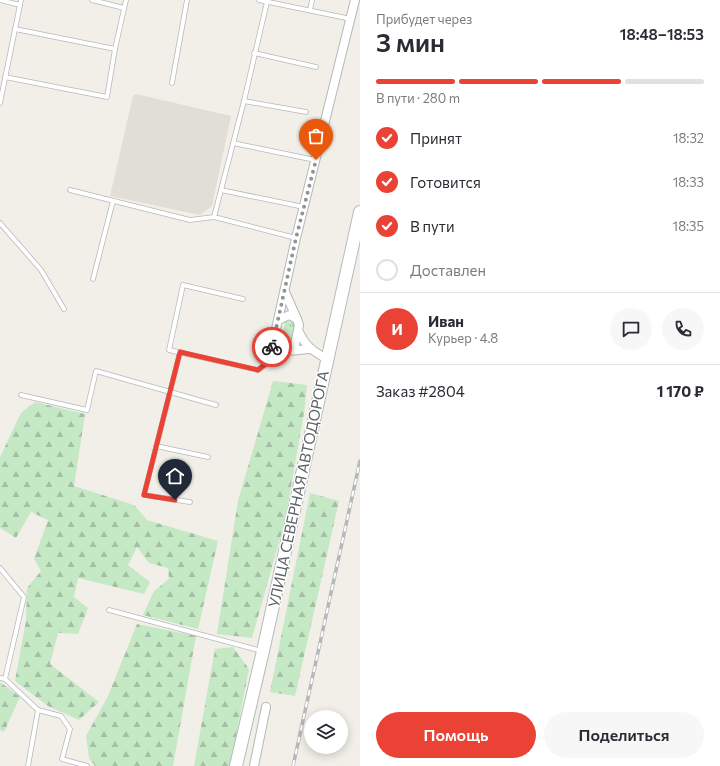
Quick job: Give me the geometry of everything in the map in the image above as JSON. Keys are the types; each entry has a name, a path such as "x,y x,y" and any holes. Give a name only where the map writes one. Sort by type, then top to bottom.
{"main road":[{"name":"УЛИЦА СЕВЕРНАЯ АВТОДОРОГА","path":"236,766 263,651 360,212"}],"street":[{"path":"311,349 286,351 280,347 274,338 296,238 355,0"},
{"path":"285,292 299,325 299,332 295,345 286,351"},
{"path":"279,320 289,315 297,318"},
{"path":"299,332 304,342 311,349 327,359"},
{"path":"254,766 266,707"}],"lane":[{"path":"0,0 21,2 0,103"},
{"path":"92,0 124,8"},
{"path":"5,77 107,97 115,49 126,0"},
{"path":"172,83 187,0"},
{"path":"261,0 351,19"},
{"path":"310,10 312,0"},
{"path":"214,217 267,2"},
{"path":"15,29 115,49"},
{"path":"254,53 316,67"},
{"path":"244,100 306,112"},
{"path":"233,143 316,160"},
{"path":"70,190 190,220 214,217 296,238"},
{"path":"221,190 304,207"},
{"path":"93,279 113,201"},
{"path":"0,223 41,270 64,309"},
{"path":"243,299 183,284 169,350 258,370 269,361 286,351"},
{"path":"269,361 274,338"},
{"path":"180,352 144,495 190,502"},
{"path":"21,395 87,410 96,371 216,405"},
{"path":"156,446 208,457"},
{"path":"0,568 24,597 5,679"},
{"path":"110,610 263,651"},
{"path":"0,678 5,679 38,710 61,716 70,729 62,759 86,766"},
{"path":"28,766 38,710"}],"shaded area":[{"path":"136,94 231,116 212,206 200,215 110,196 133,96"}],"green space":[{"path":"293,321 297,325 293,343 289,346 284,343 283,333 285,322"},
{"path":"273,381 307,385 304,413 285,521 252,638 217,634 238,501"},
{"path":"35,402 85,414 74,486 134,505 147,520 218,541 198,629 143,615 154,591 169,579 168,568 149,563 137,547 128,565 150,582 144,594 78,578 74,597 88,608 78,634 58,633 50,664 99,702 79,720 48,706 15,681 26,620 27,588 41,571 34,559 48,520 31,512 16,538 0,528 0,457 21,413"},
{"path":"310,493 339,501 295,696 270,692"},
{"path":"137,624 196,636 173,766 95,766 89,758 86,736 108,696"},
{"path":"233,647 249,669 230,766 194,766 215,649"},
{"path":"0,682 20,697 4,732 0,730"}],"railway":[{"path":"293,766 360,461"}],"way so far":[{"path":"272,347 296,238 316,160"}],"route":[{"path":"175,500 144,495 180,352 258,370 269,361 272,347"}]}
